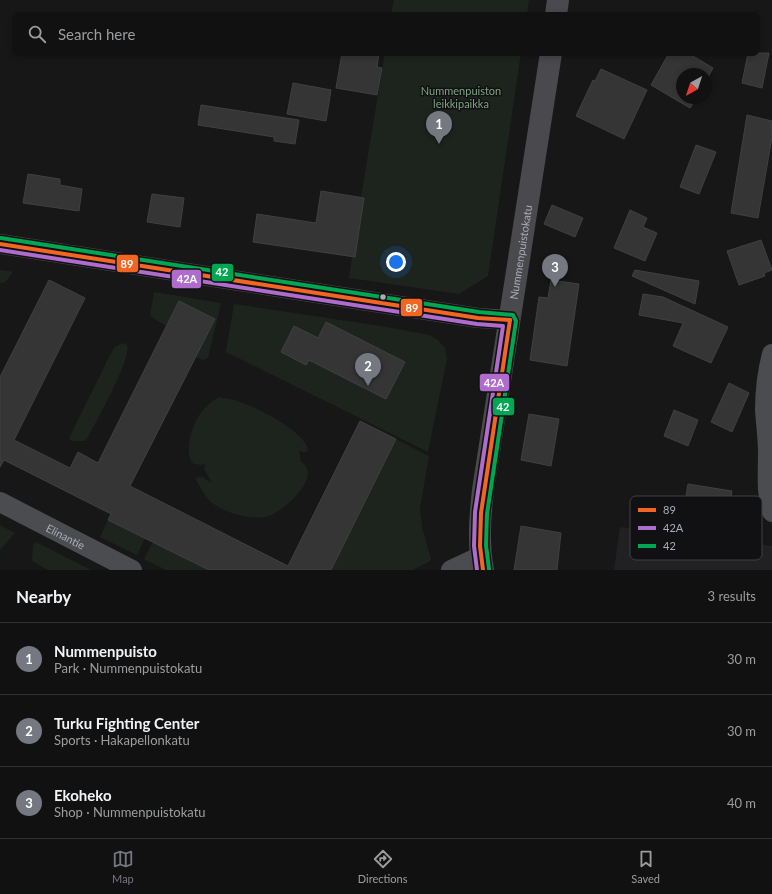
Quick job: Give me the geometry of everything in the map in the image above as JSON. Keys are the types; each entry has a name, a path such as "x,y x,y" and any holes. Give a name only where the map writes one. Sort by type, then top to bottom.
{"street":[{"path":"556,12 558,0"},
{"name":"Nummenpuistokatu","path":"482,563 480,535 483,490 551,56"},
{"path":"0,244 478,318 510,320"},
{"path":"772,354 766,385 765,409 768,454 768,500 772,512"},
{"name":"Elinantie","path":"0,502 132,570"},
{"path":"451,570 482,563"}],"shaded area":[{"path":"620,527 630,528 630,560 762,560 762,545 772,546 772,570 614,570"}],"green space":[{"path":"394,0 529,0 527,12 392,12"},
{"name":"Nummenpuiston leikkipaikka","path":"384,56 521,56 488,276 459,294 349,278 352,257 355,257 364,198 361,197"},
{"path":"0,270 11,271 12,273 6,281 2,283 0,283"},
{"path":"154,292 221,303 208,358 203,360 196,357 215,319 179,301 166,326 150,316"},
{"path":"234,304 381,326 429,335 438,340 445,348 447,359 428,452 226,352"},
{"path":"123,343 127,345 124,363 105,405 88,437 85,441 73,441 69,439 110,355 115,347"},
{"path":"219,397 234,400 253,407 278,420 299,436 306,444 308,451 299,451 301,462 307,468 308,475 305,483 292,500 276,513 260,518 232,513 219,508 208,499 195,478 202,477 212,483 204,469 205,463 201,465 194,464 191,460 189,447 194,424 197,418 211,402"},
{"path":"396,439 429,456 420,508 422,527 431,559 413,570 331,570"},
{"path":"108,520 145,538 137,555 100,537"},
{"path":"0,525 15,533 0,550"},
{"path":"36,542 91,570 48,570 32,561 33,545"},
{"path":"153,542 209,570 166,570 144,559"}],"building":[{"path":"760,53 769,53 762,88 742,83 747,56 760,56"},
{"path":"341,56 379,56 377,67 382,68 377,95 336,88"},
{"path":"667,56 693,56 713,68 712,70 712,68 676,68 676,100 651,85"},
{"path":"601,69 647,90 624,139 576,116 593,80 595,81"},
{"path":"293,83 331,90 326,121 287,114"},
{"path":"683,104 692,104 690,108"},
{"path":"201,105 299,120 295,144 274,141 274,137 198,125"},
{"path":"747,115 772,121 772,137 758,218 731,213"},
{"path":"696,145 716,152 699,194 680,187"},
{"path":"28,174 60,179 60,185 82,189 79,211 23,203"},
{"path":"321,191 364,198 355,257 253,242 257,214 316,223"},
{"path":"152,194 184,198 180,227 147,222"},
{"path":"552,205 583,218 575,237 544,224"},
{"path":"630,210 647,218 643,227 657,233 645,261 614,248"},
{"path":"761,240 772,270 764,273 765,276 739,285 727,251"},
{"path":"635,270 699,281 695,304 632,276"},
{"path":"49,280 85,298 14,440 70,468 78,452 98,463 179,301 215,319 130,486 288,566 360,421 396,439 331,570 209,570 108,520 111,514 4,460 0,467 0,377"},
{"path":"551,280 579,284 567,366 530,360 539,297 548,298"},
{"path":"643,294 663,297 728,327 711,363 673,346 683,323 639,315"},
{"path":"326,322 405,362 386,399 309,360 306,365 281,352 294,326 318,338"},
{"path":"729,383 749,393 732,432 711,422"},
{"path":"674,410 698,420 688,446 664,436"},
{"path":"529,414 559,419 551,466 521,460"},
{"path":"688,484 732,491 731,496 686,496"},
{"path":"521,526 561,533 557,570 514,570"}],"transit line":[{"name":"42","path":"1,238 479,312 513,315 516,321 487,514 486,545 489,569"},
{"name":"89","path":"0,244 478,318 510,320"},
{"name":"42A","path":"0,250 477,324 503,326 475,512 474,546 477,570"},
{"name":"89","path":"483,570 480,546 481,513 510,320"}],"place":[{"name":"Nummenpuisto","path":"439,144"},
{"name":"Ekoheko","path":"555,287"},
{"name":"Turku Fighting Center","path":"368,386"}]}
